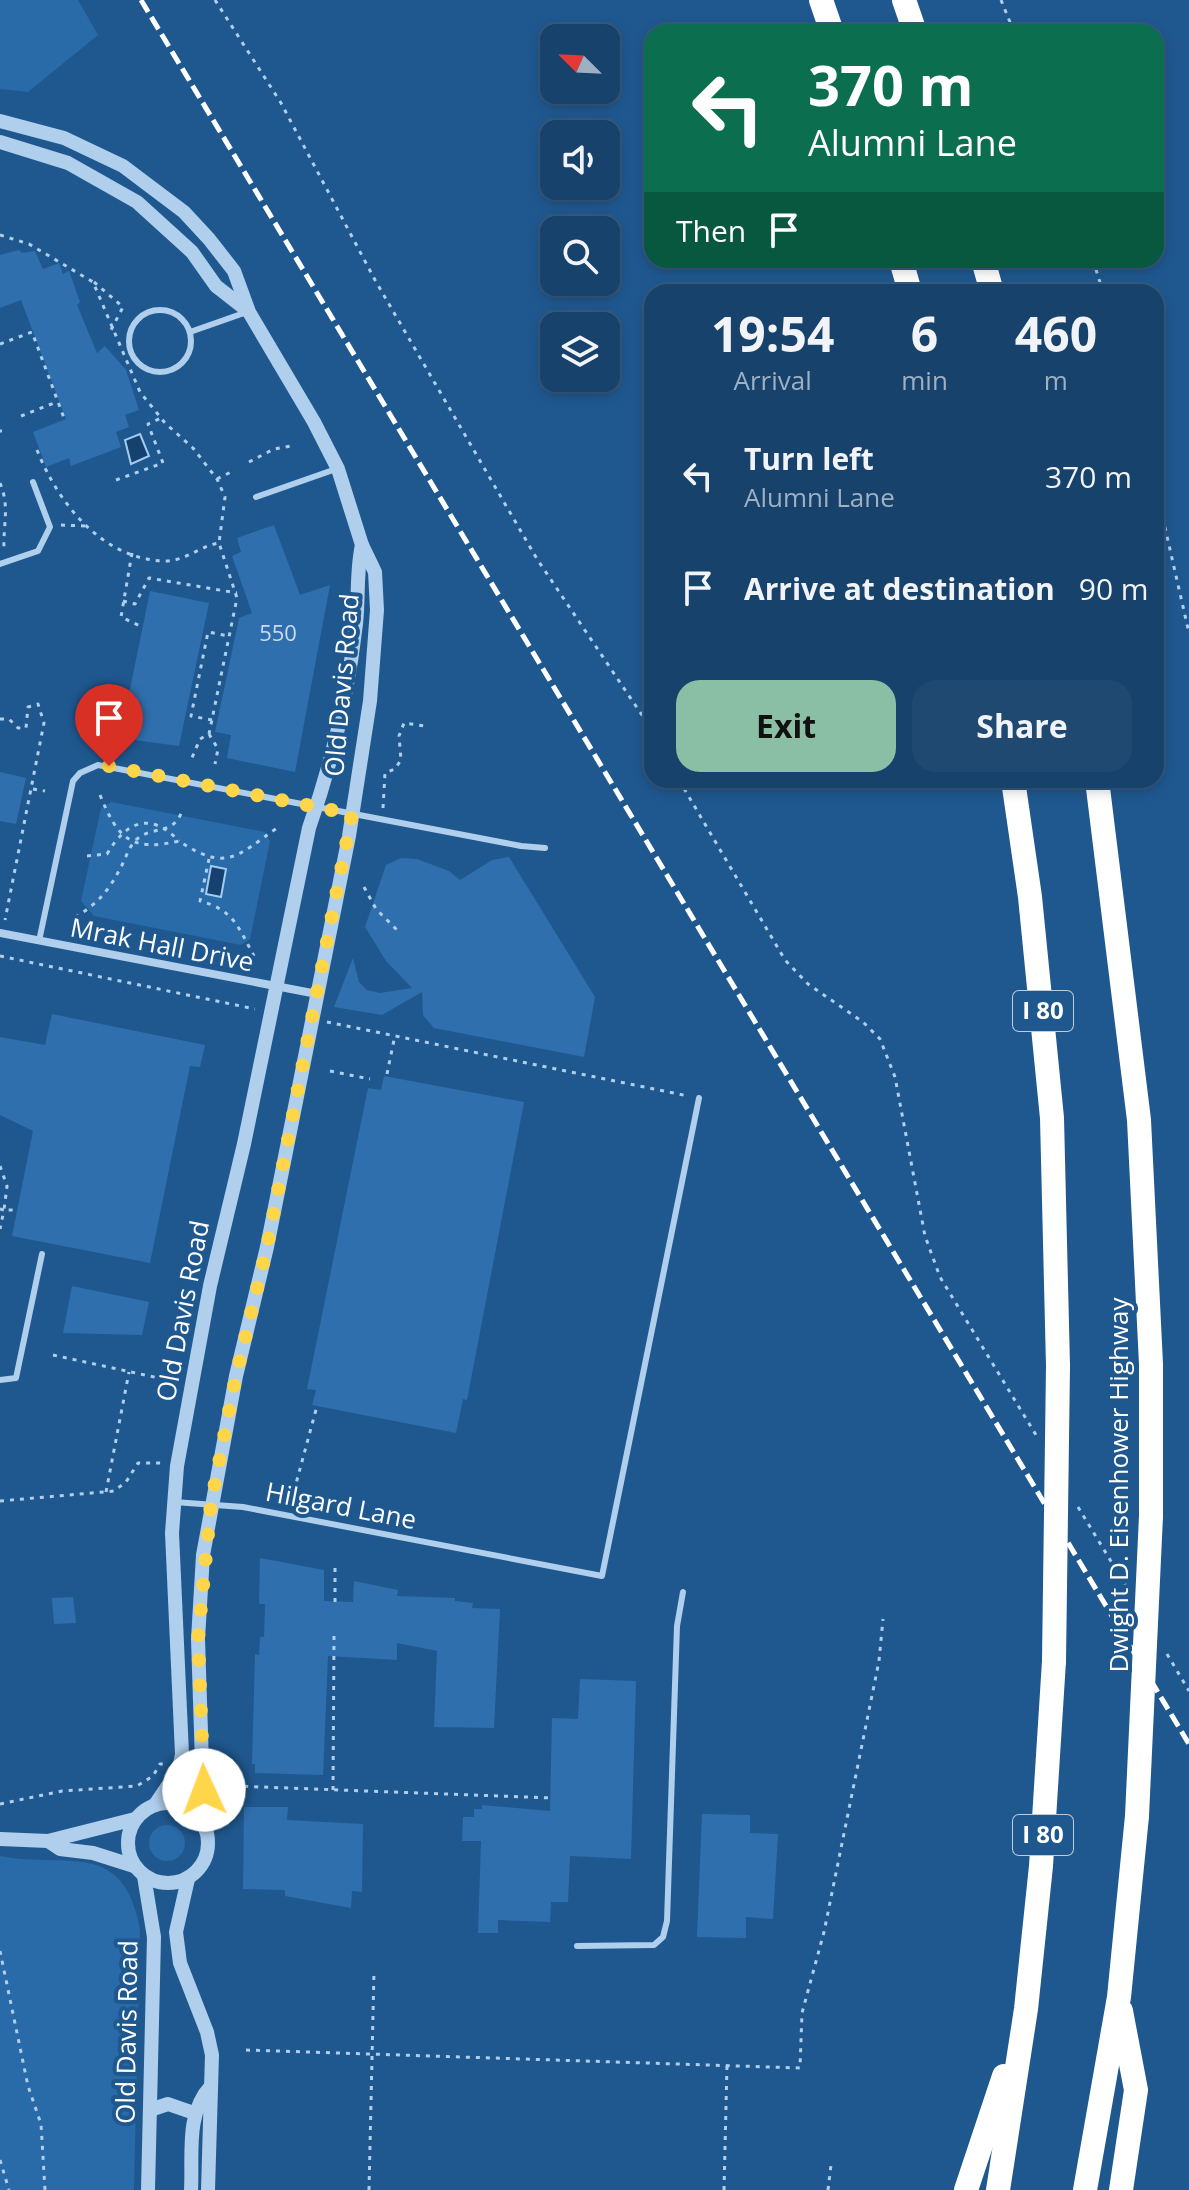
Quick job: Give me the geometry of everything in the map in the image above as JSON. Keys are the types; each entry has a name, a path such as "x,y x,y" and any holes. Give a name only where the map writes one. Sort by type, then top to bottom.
{"highway":[{"path":"821,0 829,24"},
{"path":"904,0 912,24"},
{"name":"I 80","path":"998,2190 1026,2009 1041,1866 1054,1661 1058,1366 1052,1118 1030,897 1014,788"},
{"name":"Dwight D. Eisenhower Highway","path":"1085,2190 1119,1997 1137,1816 1151,1516 1151,1364 1139,1120 1098,788"},
{"path":"1119,1997 1136,2090 1121,2190"},
{"path":"966,2190 1026,2009"}],"street":[{"name":"Old Davis Road","path":"0,121 40,130 94,151 154,188 184,212 234,271 249,312 338,469 362,545 375,572 377,610 370,701 352,814 267,1247 236,1376 211,1503 198,1639 204,1825"},
{"name":"Old Davis Road","path":"0,142 68,163 137,202 192,252 216,286 249,312"},
{"name":"Old Davis Road","path":"155,1805 179,1769 182,1754 177,1715 174,1502 177,1466 210,1286 316,807 346,690 356,621 355,577 362,545"},
{"name":"Mrak Hall Drive","path":"0,933 317,994"},
{"path":"0,1839 48,1841 135,1819 155,1805 166,1802 188,1808 204,1825 208,1849 198,1871 188,1879 165,1884 93,1853 60,1849 48,1841"},
{"path":"135,1819 127,1843 139,1871"},
{"name":"Old Davis Road","path":"139,1871 154,1937 148,2190"},
{"name":"Old Davis Road","path":"188,1879 176,1932 180,1963 207,2032 211,2086 208,2190"},
{"path":"191,2190 194,2113 198,2100 211,2086"},
{"path":"150,2110 168,2104 194,2113"}],"lane":[{"path":"160,309 179,315 190,332 187,356 168,371 148,369 132,355 129,345 133,325 149,311 160,309"},
{"path":"190,332 249,312"},
{"path":"256,497 338,469"},
{"path":"3,563 38,551 50,527 33,482"},
{"path":"39,941 73,781 88,768 109,766 545,848"},
{"name":"Hilgard Lane","path":"174,1502 211,1503 602,1576 699,1098"},
{"path":"0,1380 16,1378 42,1254"},
{"path":"577,1946 654,1945 663,1937 667,1921 677,1626 683,1592"}],"path":[{"path":"215,0 281,103 375,280 537,559 644,718"},
{"path":"1001,0 1011,24"},
{"path":"0,235 29,244 93,282 123,307 111,330"},
{"path":"93,282 140,392 161,418 193,448 217,479 225,497 219,543 237,593 209,734 218,749 215,764"},
{"path":"0,344 32,332 55,402 64,418"},
{"path":"21,416 55,402"},
{"path":"116,480 163,463 146,422 161,418"},
{"path":"249,462 274,449 291,446"},
{"path":"37,450 55,491 85,526 132,553 177,559 219,543"},
{"path":"217,479 231,472"},
{"path":"0,483 8,502 3,526 3,563"},
{"path":"1164,523 1189,633"},
{"path":"50,527 85,526"},
{"path":"132,553 121,617 140,626"},
{"path":"123,601 135,604 149,578 237,593"},
{"path":"212,720 191,716 208,632 229,636"},
{"path":"0,719 9,719 22,730 28,724 28,707 38,704 42,708 44,723 5,921"},
{"path":"383,808 385,773 401,760 399,736 404,723 425,726"},
{"path":"191,760 200,739 209,734"},
{"path":"684,788 785,960 808,984 863,1022 880,1039 895,1077 925,1236 940,1277 1037,1437"},
{"path":"32,789 45,791"},
{"path":"100,795 121,834 133,843 146,846 179,841"},
{"path":"75,917 102,899 133,843 149,833 168,830 178,822 182,811"},
{"path":"87,856 107,854 121,834 146,823 162,825 179,841 209,859 227,859 251,848 277,828"},
{"path":"209,859 200,901 219,906 237,922 254,956"},
{"path":"364,887 376,909 397,930"},
{"path":"0,956 257,1010"},
{"path":"327,1022 699,1098"},
{"path":"387,1074 395,1035"},
{"path":"330,1071 370,1079"},
{"path":"0,1166 7,1186 0,1229"},
{"path":"2,1210 14,1210"},
{"path":"53,1355 168,1380"},
{"path":"106,1492 129,1372"},
{"path":"294,1491 317,1406"},
{"path":"0,1501 106,1492 121,1487 138,1463 177,1466"},
{"path":"1076,1503 1132,1596"},
{"path":"335,1562 335,1602"},
{"path":"246,2050 800,2068 802,2013 824,1932 879,1661 883,1619"},
{"path":"333,1790 334,1636"},
{"path":"1165,1651 1189,1691"},
{"path":"0,1804 62,1791 137,1786 153,1776 160,1764 168,1765"},
{"path":"214,1772 235,1786 552,1798"},
{"path":"0,1951 28,2086 41,2124 45,2190"},
{"path":"369,2190 374,1971"},
{"path":"724,2190 727,2065"},
{"path":"0,2161 9,2190"},
{"path":"828,2190 831,2165"}],"shaded area":[{"path":"0,0 78,0 98,35 28,92 0,89"},
{"path":"140,434 149,456 131,464 125,440"},
{"path":"111,802 265,832 270,841 250,939 241,945 94,916 81,901 101,808"},
{"path":"211,866 226,869 221,897 206,894"},
{"path":"167,1825 180,1830 185,1843 180,1856 167,1861 154,1856 149,1843 154,1830"},
{"path":"0,1856 89,1863 106,1869 121,1881 132,1900 140,1929 134,2190 0,2190"}],"building":[{"path":"19,250 22,253 35,251 43,269 59,263 63,274 69,271 80,302 77,305 97,353 105,346 126,370 139,410 125,415 129,427 116,432 121,447 71,466 69,458 46,467 33,432 66,419 21,300 0,308 0,255"},
{"path":"274,525 300,595 330,585 295,772 227,758 231,735 215,732 239,618 252,613 232,556 241,552 237,538"},
{"path":"150,591 209,603 179,746 120,738"},
{"path":"0,772 26,778 16,824 0,821"},
{"path":"509,857 595,997 584,1057 434,1028 423,1015 422,992 382,1015 334,1007 353,958 359,982 367,990 380,993 412,988 386,961 365,927 386,865 401,858 417,859 449,871 460,880 492,860"},
{"path":"52,1014 205,1045 200,1067 190,1066 150,1263 12,1236 33,1131 0,1115 0,1037 45,1045"},
{"path":"384,1076 524,1102 467,1400 463,1399 456,1433 312,1405 316,1390 307,1389 368,1088 381,1090"},
{"path":"72,1286 149,1302 142,1335 63,1333"},
{"path":"260,1558 324,1570 324,1601 353,1602 354,1581 398,1590 397,1596 455,1598 455,1601 473,1603 472,1608 500,1609 494,1728 434,1727 437,1651 397,1643 397,1660 328,1656 323,1775 255,1773 255,1764 252,1764 255,1654 259,1655 260,1637 264,1637 265,1604 259,1604"},
{"path":"73,1597 76,1623 54,1624 52,1598"},
{"path":"580,1679 636,1681 631,1859 570,1856 568,1902 551,1902 550,1922 498,1920 498,1933 478,1933 481,1841 462,1841 463,1817 474,1817 474,1809 482,1809 482,1805 550,1811 552,1718 578,1719"},
{"path":"244,1807 288,1807 287,1820 363,1824 362,1892 352,1891 351,1908 285,1896 285,1890 243,1889"},
{"path":"702,1814 750,1815 750,1833 778,1834 773,1919 746,1917 746,1938 697,1937"}],"railway":[{"path":"141,0 1189,1744"}],"route":[{"path":"109,766 352,814 267,1247 236,1376 203,1555 198,1639 204,1790"}]}
